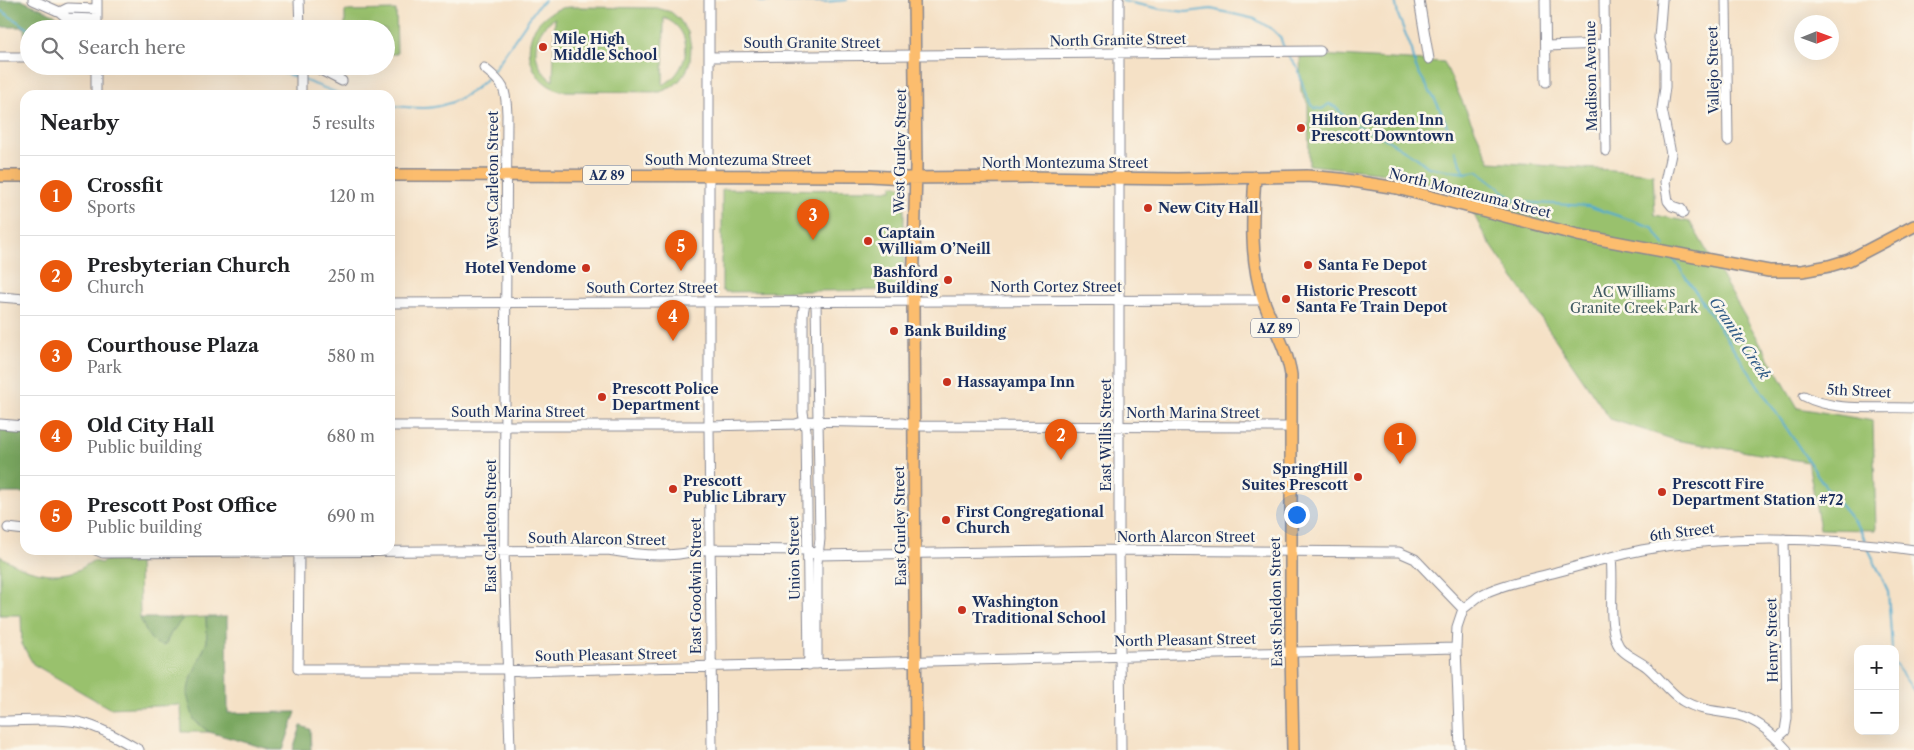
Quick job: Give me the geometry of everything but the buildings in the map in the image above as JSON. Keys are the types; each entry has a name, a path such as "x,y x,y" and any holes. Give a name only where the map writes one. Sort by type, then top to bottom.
{"main road":[{"name":"West Gurley Street","path":"913,302 915,178 914,0"},
{"name":"South Montezuma Street","path":"395,175 709,175 915,178"},
{"path":"0,176 20,176"},
{"name":"North Montezuma Street","path":"915,178 1307,176 1340,179 1397,188 1578,235 1769,271 1802,271 1829,266 1859,256 1914,226"},
{"name":"East Sheldon Street","path":"1255,177 1253,260 1263,300 1288,362 1290,375 1293,750"},
{"name":"East Gurley Street","path":"913,302 916,750"}],"street":[{"path":"33,0 60,12 67,18 77,20"},
{"path":"300,0 300,20"},
{"name":"East Goodwin Street","path":"709,0 709,426 712,750"},
{"name":"East Willis Street","path":"1119,0 1119,550 1122,750"},
{"path":"1419,0 1429,59"},
{"path":"1546,0 1546,82"},
{"name":"Madison Avenue","path":"1604,0 1606,151"},
{"path":"1662,0 1659,38 1665,63 1666,87 1662,109 1671,154 1665,182 1668,202 1684,213"},
{"name":"Vallejo Street","path":"1726,0 1728,140"},
{"path":"60,12 68,8 97,4 97,20"},
{"path":"1546,46 1604,44"},
{"name":"North Granite Street","path":"915,55 1320,51"},
{"name":"South Granite Street","path":"709,57 915,55"},
{"path":"0,57 20,57"},
{"name":"West Carleton Street","path":"484,68 499,80 507,94 506,302"},
{"path":"96,75 96,90"},
{"path":"301,75 301,90"},
{"path":"330,75 342,81"},
{"path":"0,297 20,298"},
{"name":"North Cortez Street","path":"913,302 1263,300"},
{"name":"East Carleton Street","path":"506,302 504,551 510,750"},
{"name":"Union Street","path":"805,302 803,314 803,412 805,421 807,550 813,664"},
{"name":"Union Street","path":"813,664 820,539 816,302"},
{"name":"South Cortez Street","path":"395,303 913,302"},
{"name":"5th Street","path":"1804,396 1814,402 1841,406 1914,408"},
{"name":"South Marina Street","path":"395,426 709,426 796,424 805,421 819,421 902,423 915,426"},
{"path":"0,424 20,426"},
{"name":"North Marina Street","path":"915,426 1290,427"},
{"path":"8,528 20,529"},
{"name":"6th Street","path":"1463,609 1479,596 1502,588 1611,557 1643,550 1695,543 1727,540 1784,539 1854,542 1914,550"},
{"name":"Henry Street","path":"1777,738 1785,731 1787,718 1784,539"},
{"name":"South Alarcon Street","path":"395,550 608,550 648,555 679,554 710,549 807,550 818,555 916,552"},
{"name":"North Alarcon Street","path":"916,552 1119,550 1399,552 1415,559 1463,609"},
{"name":"South Pleasant Street","path":"299,555 298,668 508,669 521,671 915,661"},
{"path":"1611,557 1613,572 1613,629 1616,643 1625,654 1646,666 1680,700 1700,709 1740,716 1759,724 1777,738 1787,750"},
{"path":"1460,750 1456,648 1457,627 1463,609"},
{"name":"North Pleasant Street","path":"915,661 1456,648"},
{"path":"0,721 71,721 106,731 139,750"}],"green space":[{"path":"0,0 21,0 54,14 62,20 20,20 20,27 0,27"},
{"path":"565,7 657,8 671,12 679,19 688,32 691,47 690,61 686,72 672,87 660,92 562,91 549,86 539,77 533,66 530,54 530,41 534,29 542,19","holes":["555,18 553,81 545,75 540,67 536,49 537,40 541,32","664,18 674,24 681,32 685,41 686,51 684,61 679,70 663,85"]},
{"path":"396,10 397,54 395,54 395,20 345,20 345,11"},
{"name":"AC Williams Granite Creek Park","path":"1300,54 1444,62 1490,162 1653,174 1655,215 1690,222 1798,408 1873,421 1876,530 1820,529 1808,462 1675,440 1610,419 1484,235 1464,194 1411,178 1378,172 1309,165 1308,104 1301,91"},
{"path":"892,185 905,187 907,198 904,198 904,282 908,282 906,294 897,296 893,290 725,292 722,290 722,190 892,190"},
{"path":"0,429 20,431 20,493 0,493"},
{"path":"0,556 34,572 53,574 75,571 93,561 101,563 109,559 139,558 140,618 151,640 165,645 171,633 183,618 206,617 207,642 190,681 194,720 209,732 182,732 181,705 109,708 33,664 22,644 21,615 0,615"},
{"path":"206,617 227,617 228,713 296,712 283,750 272,750 209,732 194,720 187,695 190,681 207,642"},
{"path":"140,618 183,618 171,633 165,645 160,645 152,640"},
{"path":"301,726 310,729 311,750 293,750"}],"waterway":[{"name":"Granite Creek","path":"493,71 537,7 545,0"},
{"name":"Granite Creek","path":"756,0 760,2 847,0"},
{"name":"Granite Creek","path":"1110,0 1115,0"},
{"path":"1395,0 1398,15 1412,50 1416,68 1438,105 1448,128"},
{"name":"Granite Creek","path":"1122,1 1186,12 1211,9 1255,19 1273,30 1280,37 1284,48"},
{"name":"Granite Creek","path":"0,10 20,23"},
{"name":"Granite Creek","path":"1287,54 1298,68 1305,93 1314,108 1322,109 1329,104 1336,107 1355,124 1376,133 1417,158 1428,167 1465,173 1478,171 1517,202 1588,206 1652,227 1665,246"},
{"name":"Granite Creek","path":"290,75 299,78"},
{"name":"Granite Creek","path":"395,106 429,108 449,103 478,87 489,76"},
{"name":"Granite Creek","path":"303,80 330,90"},
{"path":"1455,151 1465,173"},
{"name":"Granite Creek","path":"1673,258 1825,486 1860,529 1865,541"},
{"name":"Granite Creek","path":"1868,548 1888,591 1892,645"},
{"name":"Granite Creek","path":"1899,670 1914,691"}],"place":[{"name":"Mile High Middle School","path":"543,47"},
{"name":"Hilton Garden Inn Prescott Downtown","path":"1301,128"},
{"name":"New City Hall","path":"1148,208"},
{"name":"Courthouse Plaza","path":"813,240"},
{"name":"Captain William O’Neill","path":"868,241"},
{"name":"Santa Fe Depot","path":"1308,265"},
{"name":"Hotel Vendome","path":"586,268"},
{"name":"Prescott Post Office","path":"681,271"},
{"name":"Bashford Building","path":"948,280"},
{"name":"Historic Prescott Santa Fe Train Depot","path":"1286,299"},
{"name":"Bank Building","path":"894,331"},
{"name":"Old City Hall","path":"673,341"},
{"name":"Hassayampa Inn","path":"947,382"},
{"name":"Prescott Police Department","path":"602,397"},
{"name":"Presbyterian Church","path":"1061,460"},
{"name":"Crossfit","path":"1400,464"},
{"name":"SpringHill Suites Prescott","path":"1358,477"},
{"name":"Prescott Public Library","path":"673,489"},
{"name":"Prescott Fire Department Station #72","path":"1662,492"},
{"name":"First Congregational Church","path":"946,520"},
{"name":"Washington Traditional School","path":"962,610"}]}
